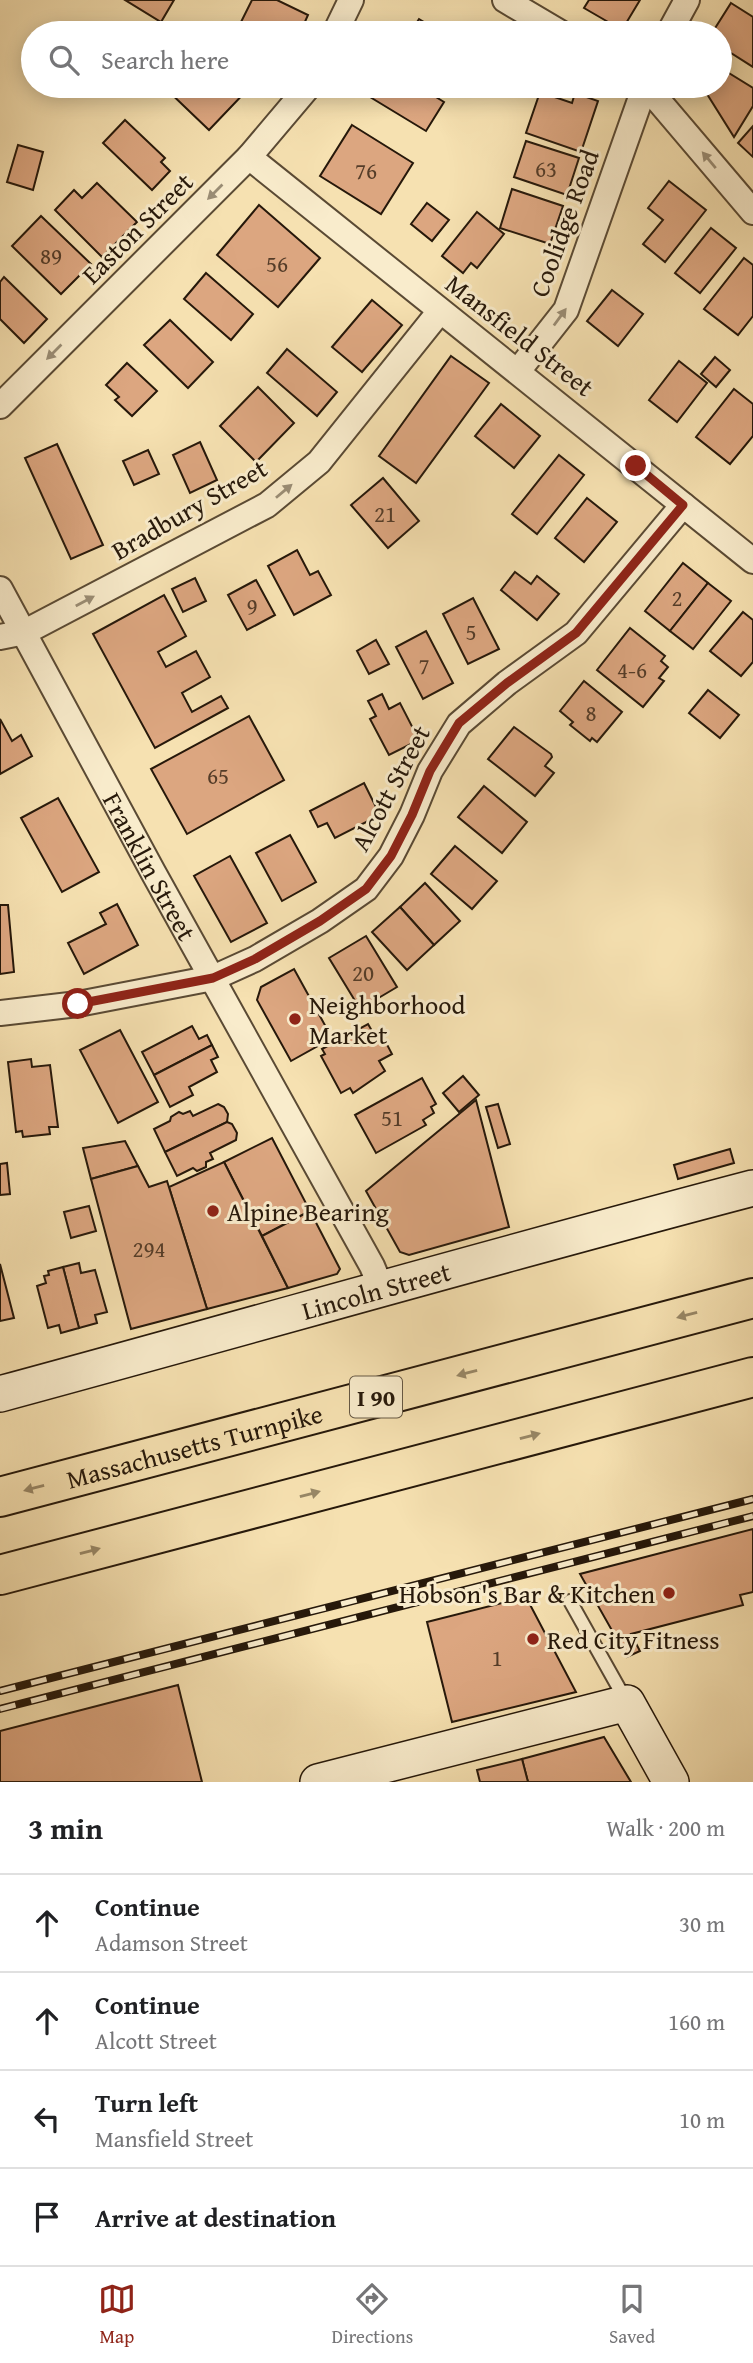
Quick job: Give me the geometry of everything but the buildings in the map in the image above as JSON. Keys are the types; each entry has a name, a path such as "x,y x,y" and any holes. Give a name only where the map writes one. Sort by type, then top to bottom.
{"highway":[{"name":"Massachusetts Turnpike","path":"0,1497 753,1298"},
{"path":"0,1575 753,1377"}],"street":[{"path":"341,21 351,0"},
{"path":"505,0 541,21"},
{"path":"676,21 687,0"},
{"name":"Easton Street","path":"0,406 249,157 299,98"},
{"name":"Coolidge Road","path":"518,371 566,310 641,98"},
{"path":"655,98 753,212"},
{"name":"Mansfield Street","path":"249,157 753,561"},
{"name":"Bradbury Street","path":"0,637 24,632 267,505 319,462 440,311"},
{"name":"Alcott Street","path":"0,1013 78,1004 213,978 255,959 320,921 366,889 391,856 430,771 459,723 507,683 576,633 683,505"},
{"name":"Franklin Street","path":"0,589 153,872 372,1266 382,1290"},
{"name":"Lincoln Street","path":"0,1394 382,1290 500,1255 753,1188"},
{"path":"318,1782 626,1703 670,1782"}],"lane":[{"path":"570,1601 626,1703"}],"railway":[{"path":"0,1691 753,1499"},
{"path":"0,1709 753,1516"}],"place":[{"name":"Neighborhood Market","path":"295,1019"},
{"name":"Alpine Bearing","path":"213,1211"},
{"name":"Hobson's Bar & Kitchen","path":"669,1593"},
{"name":"Red City Fitness","path":"533,1639"}],"route":[{"path":"78,1004 213,978 255,959 320,921 366,889 391,856 430,771 459,723 507,683 576,633 683,505 636,466"}]}
